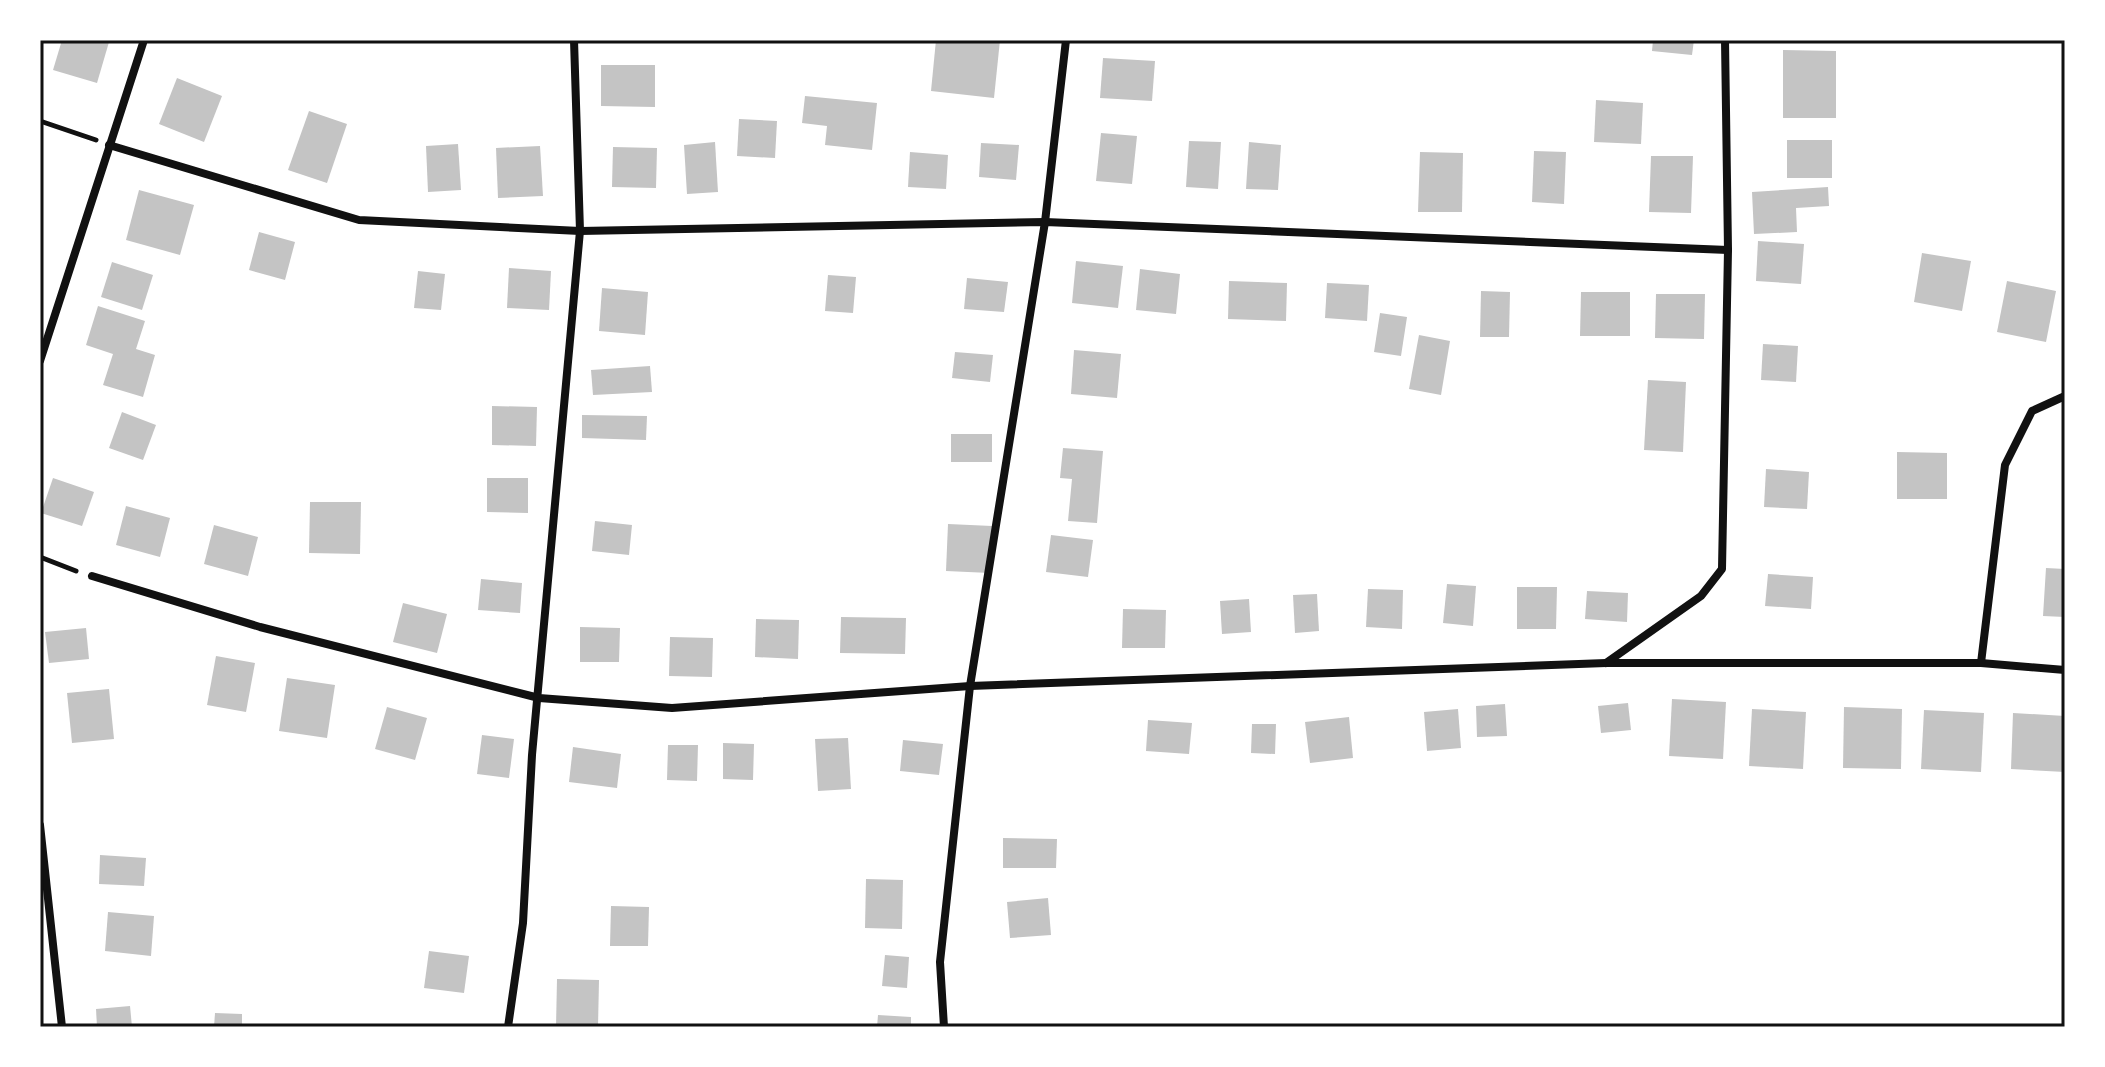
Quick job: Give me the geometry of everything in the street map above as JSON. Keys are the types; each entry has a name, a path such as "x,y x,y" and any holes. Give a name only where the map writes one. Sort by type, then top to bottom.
{"street":[{"path":"40,361 144,40"},
{"path":"508,1027 523,923 532,755 580,231 574,40"},
{"path":"944,1027 940,962 970,686 1045,222 1066,40"},
{"path":"1606,663 1701,596 1722,569 1728,250 1725,40"},
{"path":"109,145 359,220 580,231 1045,222 1728,250"},
{"path":"1981,663 2005,465 2032,411 2065,396"},
{"path":"92,576 260,627 539,698 672,708 970,686 1606,663 1981,663 2065,670"},
{"path":"40,825 62,1027"}],"path":[{"path":"40,121 109,145"},
{"path":"40,557 92,576"}],"building":[{"path":"62,40 109,42 97,83 53,70"},
{"path":"936,40 1000,40 994,98 931,91"},
{"path":"1653,40 1694,40 1692,55 1652,51"},
{"path":"1783,50 1836,51 1836,118 1783,118"},
{"path":"1103,58 1155,61 1152,101 1100,98"},
{"path":"601,65 655,65 655,107 601,106"},
{"path":"177,78 222,96 204,142 159,124"},
{"path":"805,96 877,103 872,150 825,145 827,126 802,123"},
{"path":"1596,100 1643,103 1641,144 1594,142"},
{"path":"309,111 347,124 327,183 288,170"},
{"path":"739,119 777,121 775,158 737,156"},
{"path":"1101,133 1137,136 1132,184 1096,181"},
{"path":"1787,140 1832,140 1832,178 1787,178"},
{"path":"1189,141 1221,142 1218,189 1186,187"},
{"path":"715,142 718,192 687,194 684,145"},
{"path":"1249,142 1281,145 1278,190 1246,189"},
{"path":"981,143 1019,145 1016,180 979,177"},
{"path":"458,144 461,190 428,192 426,146"},
{"path":"540,146 543,196 498,198 496,148"},
{"path":"613,147 657,148 656,188 612,187"},
{"path":"1534,151 1566,152 1564,204 1532,202"},
{"path":"910,152 948,155 946,189 908,187"},
{"path":"1420,152 1463,153 1462,212 1418,212"},
{"path":"1651,156 1693,156 1691,213 1649,212"},
{"path":"1828,187 1829,206 1796,208 1797,232 1754,234 1752,192"},
{"path":"139,190 194,205 180,255 126,240"},
{"path":"259,232 295,242 285,280 249,270"},
{"path":"1758,241 1804,244 1801,284 1756,281"},
{"path":"1922,253 1971,261 1962,311 1914,302"},
{"path":"1076,261 1123,266 1118,308 1072,303"},
{"path":"112,262 153,275 142,310 101,297"},
{"path":"509,268 551,271 549,310 507,308"},
{"path":"1140,269 1180,274 1176,314 1136,310"},
{"path":"418,271 445,274 441,310 414,308"},
{"path":"828,275 856,277 853,313 825,311"},
{"path":"967,278 1008,282 1004,312 964,309"},
{"path":"1229,281 1287,283 1286,321 1228,319"},
{"path":"2007,281 2056,291 2046,342 1997,332"},
{"path":"1327,283 1369,285 1367,321 1325,318"},
{"path":"602,288 648,292 645,335 599,331"},
{"path":"1481,291 1510,292 1509,337 1480,337"},
{"path":"1581,292 1630,292 1630,336 1580,336"},
{"path":"1656,294 1705,294 1704,339 1655,338"},
{"path":"98,306 145,321 136,349 155,355 143,397 103,385 113,354 86,345"},
{"path":"1380,313 1407,317 1401,356 1374,352"},
{"path":"1419,335 1450,341 1441,395 1409,389"},
{"path":"1763,344 1798,346 1796,382 1761,380"},
{"path":"1074,350 1121,354 1117,398 1071,394"},
{"path":"955,352 993,355 990,382 952,378"},
{"path":"650,366 652,392 593,395 591,370"},
{"path":"1648,380 1686,382 1683,452 1644,450"},
{"path":"492,406 537,407 536,446 492,445"},
{"path":"122,412 156,425 143,460 109,448"},
{"path":"582,415 647,416 646,440 582,438"},
{"path":"951,434 992,434 992,462 951,462"},
{"path":"1063,448 1103,451 1097,523 1068,521 1072,479 1060,478"},
{"path":"1897,452 1947,453 1947,499 1897,499"},
{"path":"1766,469 1809,472 1807,509 1764,507"},
{"path":"53,478 94,492 82,526 41,513"},
{"path":"487,478 528,478 528,513 487,512"},
{"path":"310,502 361,502 360,554 309,553"},
{"path":"126,506 170,518 160,557 116,545"},
{"path":"595,521 632,525 629,555 592,551"},
{"path":"948,524 992,526 990,573 946,571"},
{"path":"214,525 258,537 248,576 204,564"},
{"path":"1051,535 1093,540 1088,577 1046,572"},
{"path":"2046,568 2065,569 2065,617 2043,616"},
{"path":"1768,574 1813,577 1811,609 1765,606"},
{"path":"481,579 522,583 520,613 478,610"},
{"path":"1447,584 1476,586 1473,626 1443,623"},
{"path":"1517,587 1557,587 1556,629 1517,629"},
{"path":"1368,589 1403,590 1402,629 1366,627"},
{"path":"1587,591 1628,593 1627,622 1585,619"},
{"path":"1317,594 1319,631 1295,633 1293,595"},
{"path":"1249,599 1251,632 1222,634 1220,601"},
{"path":"403,603 447,614 437,653 393,642"},
{"path":"1123,609 1166,610 1165,648 1122,648"},
{"path":"841,617 906,618 905,654 840,653"},
{"path":"756,619 799,620 798,659 755,657"},
{"path":"580,627 620,628 619,662 580,662"},
{"path":"86,628 89,659 49,663 45,632"},
{"path":"670,637 713,638 712,677 669,676"},
{"path":"216,656 255,663 246,712 207,705"},
{"path":"287,678 335,685 327,738 279,731"},
{"path":"109,689 114,739 72,743 67,693"},
{"path":"1672,699 1726,702 1723,759 1669,756"},
{"path":"1628,703 1631,730 1601,733 1598,706"},
{"path":"1505,704 1507,736 1477,737 1476,706"},
{"path":"387,707 427,718 415,760 375,749"},
{"path":"1844,707 1902,709 1901,769 1843,768"},
{"path":"1458,709 1461,748 1427,751 1424,712"},
{"path":"1752,709 1806,712 1803,769 1749,766"},
{"path":"1924,710 1984,713 1981,772 1921,769"},
{"path":"2013,713 2065,716 2065,772 2011,769"},
{"path":"1349,717 1353,758 1310,763 1305,722"},
{"path":"1148,720 1192,723 1189,754 1146,751"},
{"path":"1252,724 1276,724 1275,754 1251,753"},
{"path":"482,735 514,739 509,778 477,774"},
{"path":"848,738 851,789 818,791 815,739"},
{"path":"903,740 943,744 939,775 900,771"},
{"path":"723,743 754,744 753,780 723,779"},
{"path":"668,745 698,745 697,781 667,780"},
{"path":"573,747 621,754 617,788 569,782"},
{"path":"1003,838 1057,839 1056,868 1003,868"},
{"path":"100,855 146,858 144,886 99,884"},
{"path":"866,879 903,880 902,929 865,928"},
{"path":"1048,898 1051,935 1010,938 1007,902"},
{"path":"611,906 649,907 648,946 610,946"},
{"path":"108,912 154,916 151,956 105,951"},
{"path":"429,951 469,956 464,993 424,988"},
{"path":"885,955 909,957 907,988 882,986"},
{"path":"557,979 599,980 598,1027 556,1027"},
{"path":"130,1006 132,1027 97,1027 96,1009"},
{"path":"215,1013 242,1014 242,1027 214,1027"},
{"path":"878,1015 911,1017 911,1027 877,1027"}]}
